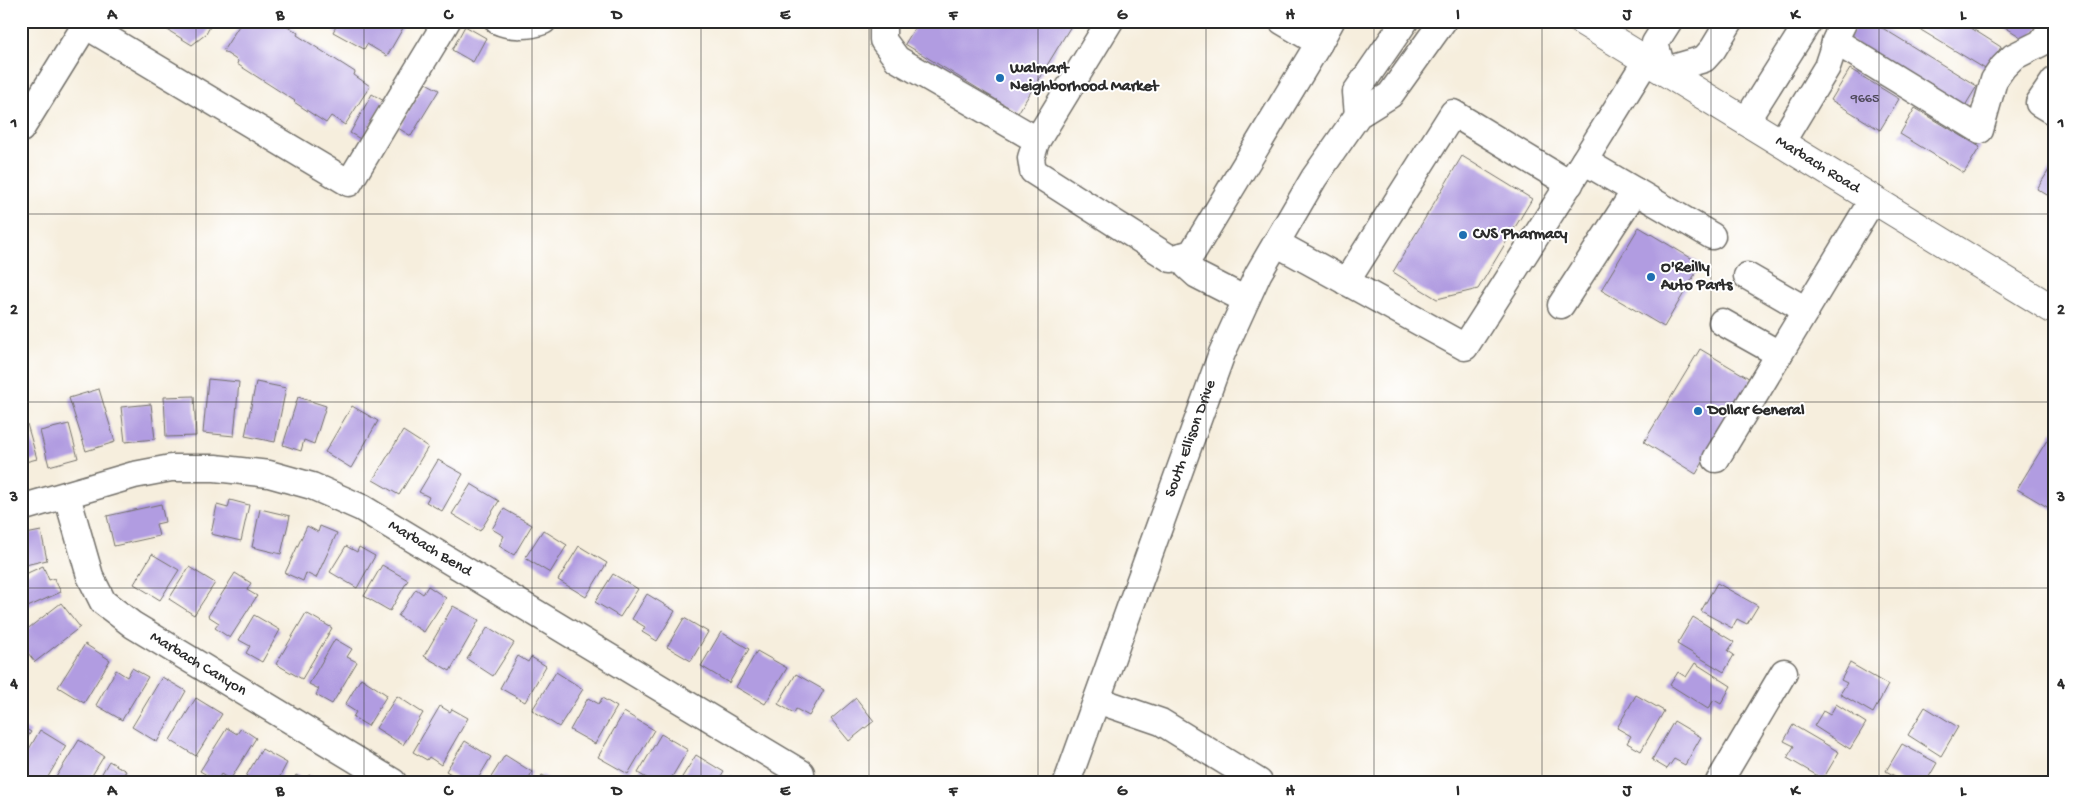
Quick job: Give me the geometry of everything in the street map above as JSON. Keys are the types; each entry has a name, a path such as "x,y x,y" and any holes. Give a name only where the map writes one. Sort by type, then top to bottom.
{"main road":[{"name":"Marbach Road","path":"1587,22 1655,66 2054,310"}],"street":[{"path":"21,129 87,23 349,183 448,21"},
{"path":"498,21 505,25 535,24 543,21"},
{"path":"883,21 883,40 897,59 1038,140"},
{"path":"1110,21 1038,140 1032,158 1033,171 1171,259 1192,253 1306,27"},
{"path":"1358,115 1356,92 1405,21"},
{"name":"South Ellison Drive","path":"1067,782 1222,353 1258,274 1314,178 1358,115 1390,95 1443,21"},
{"path":"1276,243 1465,346 1584,161 1655,66 1655,43 1668,21"},
{"path":"1655,66 1704,59 1713,49 1730,21"},
{"path":"1746,121 1809,21"},
{"path":"1781,143 1827,67 1840,31 1980,130 1994,80 2003,67 2013,57 2041,44 2054,24"},
{"path":"2046,108 2054,81"},
{"path":"1346,282 1453,113 1570,184"},
{"path":"1584,161 1712,236"},
{"path":"1561,305 1635,191"},
{"path":"1716,459 1873,199"},
{"path":"1182,256 1187,266 1197,275 1246,300"},
{"path":"1747,276 1806,310"},
{"path":"1722,322 1779,354"},
{"name":"Marbach Bend","path":"21,508 134,475 171,468 215,468 269,474 312,486 362,508 798,777"},
{"name":"Marbach Canyon","path":"67,496 90,576 103,602 133,625 393,782"},
{"path":"1719,782 1784,672"},
{"path":"1097,700 1161,722 1260,782"}],"building":[{"path":"153,21 213,21 206,34 192,45"},
{"path":"242,21 280,21 298,33 297,35 355,72 354,75 370,86 345,125 331,116 326,123 237,64 238,61 223,51"},
{"path":"339,21 407,21 387,56 367,44 364,49 333,32"},
{"name":"Walmart Neighborhood Market","path":"919,21 1074,21 1018,113 905,44"},
{"path":"1859,21 1871,21 1977,86 1963,109 1848,39"},
{"path":"1906,21 1960,21 2001,47 1987,70"},
{"path":"1995,21 2042,21 2029,42"},
{"path":"465,26 486,38 473,62 452,50"},
{"path":"1850,69 1899,99 1880,130 1831,100"},
{"path":"426,83 439,90 411,136 398,128"},
{"path":"372,94 384,101 362,140 350,133"},
{"path":"1915,108 1980,147 1964,173 1900,134"},
{"name":"CVS Pharmacy","path":"1462,156 1532,199 1478,289 1437,299 1393,272"},
{"path":"2054,162 2054,199 2037,189"},
{"name":"O'Reilly Auto Parts","path":"1639,227 1701,264 1664,327 1601,290"},
{"name":"Dollar General","path":"1700,349 1752,380 1696,474 1644,442"},
{"path":"208,379 239,382 234,436 203,433"},
{"path":"256,382 286,388 275,442 245,436"},
{"path":"99,389 115,442 86,451 69,398"},
{"path":"194,396 196,436 166,437 164,397"},
{"path":"298,397 326,406 314,444 304,440 301,451 283,445"},
{"path":"151,404 155,439 125,442 121,407"},
{"path":"352,406 378,421 351,468 325,452"},
{"path":"27,424 37,459 21,463 21,426"},
{"path":"69,424 78,458 49,466 40,431"},
{"path":"2054,429 2054,511 2017,489"},
{"path":"403,431 428,447 399,495 373,480"},
{"path":"438,460 463,474 442,511 426,502 429,497 419,492"},
{"path":"471,484 499,501 480,531 452,514"},
{"path":"230,500 249,505 241,541 211,534 217,505 228,508"},
{"path":"161,504 165,522 156,524 159,536 114,546 107,516"},
{"path":"260,509 290,516 281,554 252,547"},
{"path":"504,509 532,525 514,555 499,546 504,536 492,529"},
{"path":"307,526 318,532 320,526 337,533 316,578 306,573 303,581 285,573"},
{"path":"543,530 567,545 550,573 525,558"},
{"path":"41,531 47,560 21,566 21,535"},
{"path":"346,546 357,552 359,547 375,556 357,588 330,572"},
{"path":"579,546 607,563 586,597 558,580"},
{"path":"152,554 179,570 160,600 134,584"},
{"path":"382,565 408,580 390,611 364,596"},
{"path":"43,566 49,580 54,578 61,592 21,610 21,576"},
{"path":"189,567 215,583 194,615 169,599"},
{"path":"235,573 251,583 247,590 257,596 230,638 215,628 219,623 208,616"},
{"path":"613,574 638,589 620,617 595,602"},
{"path":"1717,583 1758,606 1747,624 1737,619 1732,628 1701,611"},
{"path":"428,586 446,598 424,632 398,616 416,589 423,594"},
{"path":"647,594 675,611 657,641 642,632 645,627 632,619"},
{"path":"61,603 80,627 35,662 21,644 21,634"},
{"path":"453,606 479,620 450,671 424,656"},
{"path":"306,613 332,628 302,679 276,664"},
{"path":"254,615 280,630 262,662 246,653 250,646 239,640"},
{"path":"1693,617 1734,642 1728,651 1734,655 1724,672 1677,644"},
{"path":"684,618 708,632 691,661 667,647"},
{"path":"488,627 514,643 493,676 467,659"},
{"path":"721,632 749,649 729,683 701,666"},
{"path":"335,639 352,649 347,657 357,662 332,704 316,695 319,689 309,684"},
{"path":"85,644 110,660 84,703 58,687"},
{"path":"757,651 787,668 765,704 736,687"},
{"path":"518,656 528,662 531,657 546,666 525,702 500,688"},
{"path":"1695,663 1731,686 1721,704 1714,700 1708,709 1670,685 1678,672 1686,677"},
{"path":"1850,663 1888,685 1873,713 1840,694 1847,683 1841,680"},
{"path":"132,668 148,677 122,720 96,705 116,670 127,677"},
{"path":"556,672 583,689 559,727 532,710"},
{"path":"796,674 824,690 809,716 796,709 794,713 778,704"},
{"path":"162,677 186,691 157,742 132,727"},
{"path":"361,678 387,695 368,726 353,717 356,712 345,705"},
{"path":"1636,695 1664,711 1641,751 1627,743 1631,736 1617,728"},
{"path":"397,696 423,713 403,745 376,728"},
{"path":"196,698 222,714 196,756 170,740"},
{"path":"588,698 599,704 602,698 617,707 595,744 570,730"},
{"path":"856,698 874,721 849,741 831,719"},
{"path":"1836,704 1866,723 1850,749 1814,726 1823,711 1830,715"},
{"path":"440,706 450,712 452,709 468,718 441,765 429,757 427,760 413,752"},
{"path":"1925,707 1958,727 1941,756 1908,735"},
{"path":"624,712 654,730 628,774 598,757"},
{"path":"1674,721 1701,737 1685,765 1674,759 1667,769 1652,760"},
{"path":"1793,725 1839,752 1823,779 1787,758 1794,746 1784,741"},
{"path":"21,726 31,732 21,747"},
{"path":"227,728 237,734 241,728 256,738 230,780 221,774 217,781 200,771"},
{"path":"40,730 66,746 45,782 32,782 21,776 21,763"},
{"path":"661,734 688,750 669,782 653,782 638,773"},
{"path":"79,740 104,756 88,782 53,782"},
{"path":"465,741 491,757 476,782 464,782 446,771"},
{"path":"1902,744 1937,763 1926,782 1905,782 1886,771"},
{"path":"262,749 287,763 277,782 256,782 246,776"},
{"path":"505,755 532,772 527,782 488,782"},
{"path":"696,755 724,772 718,782 679,782"},
{"path":"109,761 126,771 121,779 127,782 97,782"},
{"path":"296,775 306,781 309,775 321,782 292,782"},
{"path":"542,775 555,782 538,782"},
{"path":"730,776 740,782 726,782"},
{"path":"858,777 873,781 873,782 856,782"}],"place":[{"name":"Walmart Neighborhood Market","path":"1000,78"},
{"name":"CVS Pharmacy","path":"1463,235"},
{"name":"O'Reilly Auto Parts","path":"1651,277"},
{"name":"Dollar General","path":"1698,411"}]}
